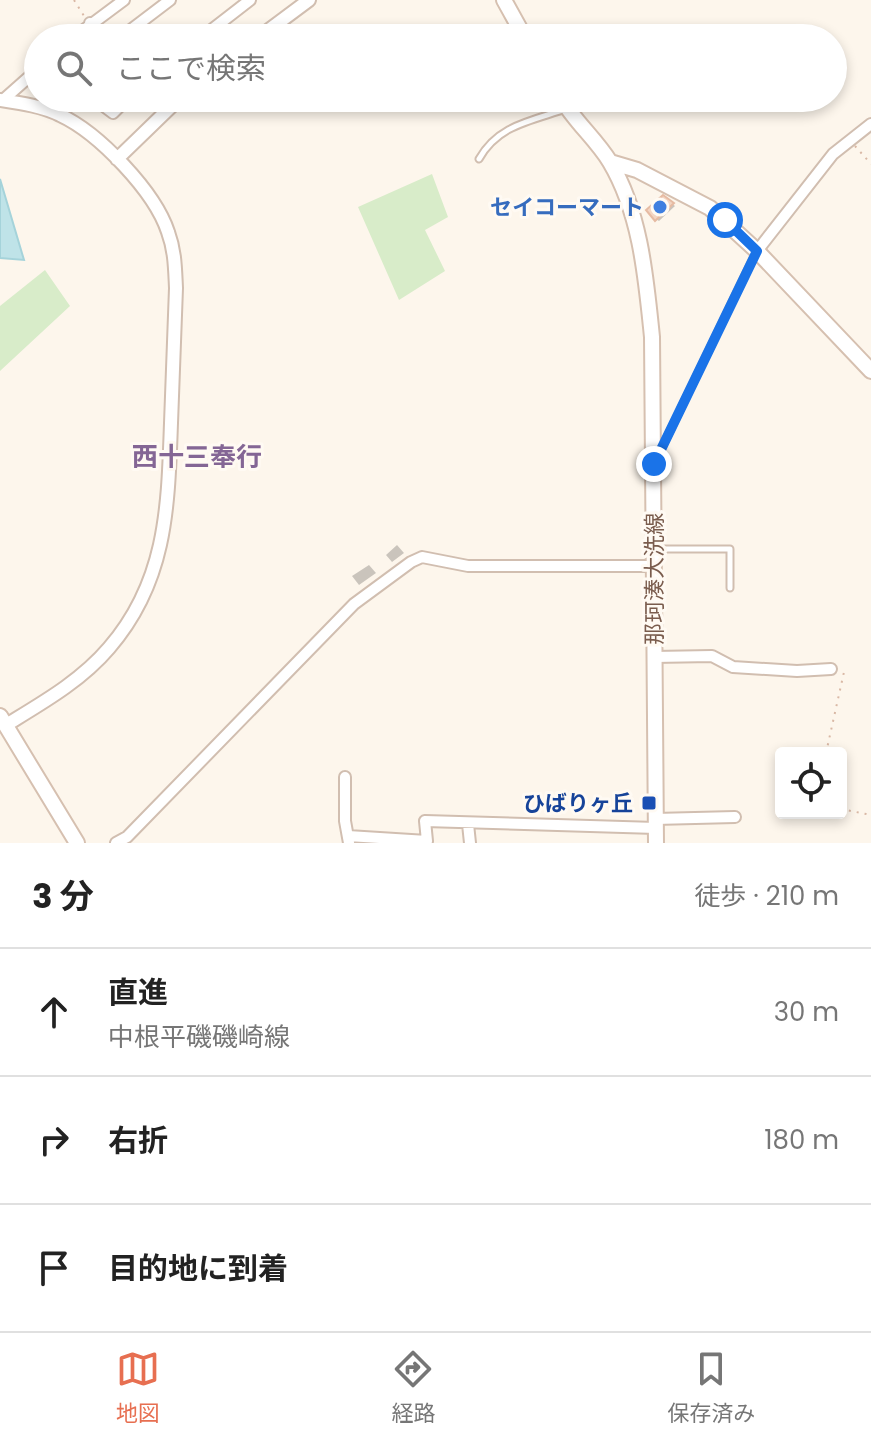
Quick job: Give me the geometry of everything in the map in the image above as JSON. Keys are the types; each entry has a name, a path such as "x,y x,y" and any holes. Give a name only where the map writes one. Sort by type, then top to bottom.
{"main road":[{"path":"504,0 517,24"},
{"name":"那珂湊大洗線","path":"570,112 610,162 631,211 643,265 652,337 656,830"},
{"path":"610,162 637,170 710,208 757,251 871,371"},
{"path":"3,720 77,843"}],"street":[{"path":"90,23 124,0"},
{"path":"138,24 170,0"},
{"path":"219,24 250,0"},
{"path":"272,24 291,5 309,0"},
{"path":"1,100 24,82"},
{"path":"1,100 24,104"},
{"path":"3,720 72,683 108,650 147,589 165,531 169,490 175,256 168,231 156,205 117,159 90,135 52,112"},
{"path":"117,159 162,112"},
{"path":"757,251 833,154 871,124"},
{"path":"116,843 127,837 354,604 411,562 422,557 478,567 655,566"},
{"path":"654,657 712,656 733,667 797,671 831,669"},
{"path":"345,777 345,821 349,839 427,841 425,821 656,830 735,817"},
{"path":"468,824 470,843"}],"lane":[{"path":"479,159 487,145 504,130 546,112"},
{"path":"654,464 757,251"},
{"path":"655,549 730,549 730,588"}],"path":[{"path":"74,0 90,23"},
{"path":"848,140 871,164"},
{"path":"827,747 844,672 831,669"},
{"path":"847,810 871,815"}],"green space":[{"path":"432,174 448,217 425,230 445,271 399,300 358,207"},
{"path":"45,270 70,306 0,371 0,306"}],"water":[{"path":"0,179 24,260 0,258"}],"building":[{"name":"セイコーマート","path":"663,195 674,203 655,221 646,210"}],"place":[{"name":"セイコーマート","path":"660,207"},
{"name":"ひばりヶ丘","path":"649,803"}],"district":[{"name":"西十三奉行","path":"197,457"}],"route":[{"path":"654,464 757,251 725,220"}]}
